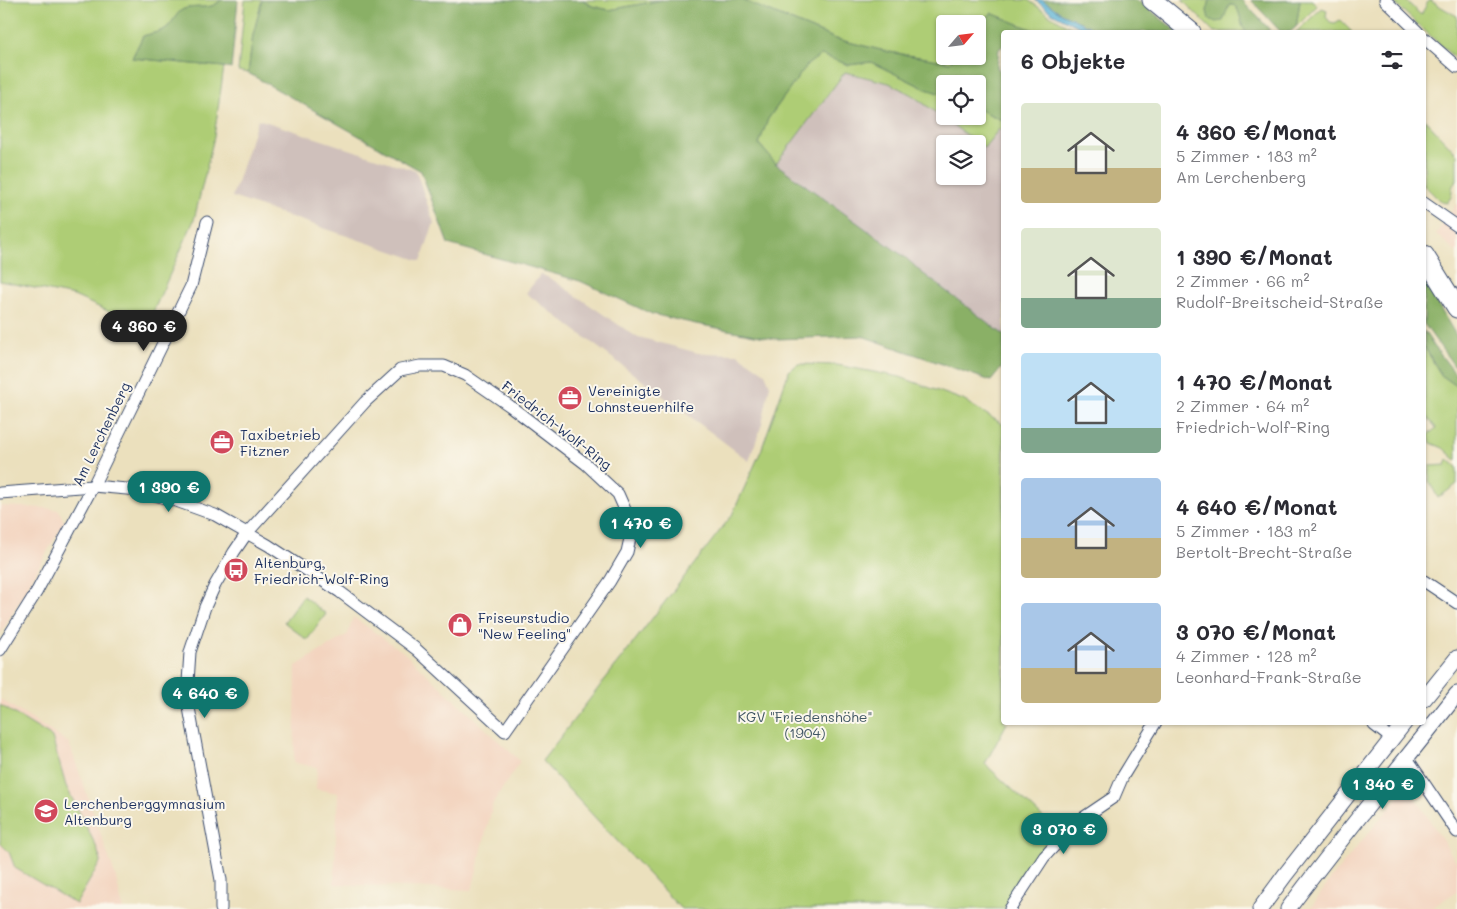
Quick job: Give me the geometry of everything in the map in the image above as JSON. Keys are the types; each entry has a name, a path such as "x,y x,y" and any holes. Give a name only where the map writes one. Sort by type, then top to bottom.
{"main road":[{"path":"1152,0 1189,30"},
{"path":"1170,0 1203,30"},
{"path":"1426,249 1457,284"},
{"path":"1426,259 1457,308"}],"street":[{"path":"1385,0 1416,30"},
{"path":"1426,40 1457,67"},
{"path":"1426,204 1457,226"},
{"name":"Am Lerchenberg","path":"0,650 37,591 93,486 190,286 207,222"},
{"name":"Friedrich-Wolf-Ring","path":"420,366 444,366 465,375 510,406 586,464 618,494 626,512 631,534 627,552 610,581 505,731 416,649 340,592 248,533 365,402 400,370 420,366"},
{"path":"0,492 93,486 138,490 215,515 248,533 234,552 215,585 205,607 190,652 187,697 221,880 221,909"},
{"path":"1426,582 1457,603"},
{"path":"1426,697 1457,658"},
{"path":"1288,909 1363,810 1457,694"},
{"path":"1010,909 1044,857 1077,822 1114,796 1123,776 1154,725"},
{"path":"1375,725 1392,739"},
{"path":"1260,909 1404,725"},
{"path":"1407,758 1457,832"}],"shaded area":[{"path":"821,54 936,92 936,125 986,125 986,113 1001,120 1001,333 921,272 906,258 776,164 759,144"},
{"path":"258,119 416,171 434,223 421,261 232,197"},
{"path":"1457,203 1457,253 1436,234"},
{"path":"541,274 553,280 635,336 698,353 738,354 765,373 770,385 762,424 749,461 526,293"},
{"path":"0,506 59,510 64,522 0,635"},
{"path":"353,617 403,652 520,761 493,803 472,890 334,884 338,793 316,789 317,767 294,763 296,666 348,634"},
{"name":"Lerchenberggymnasium Altenburg","path":"0,699 69,743 116,878 123,909 0,909"},
{"path":"1401,794 1412,795 1418,802 1457,863 1457,891 1430,909 1310,909 1336,872"}],"green space":[{"path":"0,0 221,0 213,5 184,9 165,29 143,36 132,58 224,67 214,137 194,220 146,328 74,296 0,281"},
{"path":"221,0 238,0 231,69 132,58 143,36 165,29 184,9 213,5"},
{"path":"245,0 262,0 253,35 248,73 238,71"},
{"path":"262,0 583,0 592,6 609,10 662,0 742,0 836,39 889,52 936,60 936,65 986,65 986,19 991,13 1033,30 1001,30 1001,47 999,49 997,67 1001,72 1001,120 986,113 986,75 936,75 936,92 871,62 849,65 821,55 807,65 768,119 759,144 776,164 906,258 921,272 1001,333 1001,369 991,381 862,336 776,339 696,324 652,314 580,281 448,244 421,171 248,73 253,35"},
{"path":"583,0 662,0 609,10 592,6"},
{"path":"742,0 1028,0 1076,30 1033,30 991,13 986,19 986,15 936,15 936,60 889,52 836,39"},
{"path":"1042,0 1137,0 1175,30 1094,30 1063,14"},
{"path":"1182,0 1210,0 1207,11 1209,18 1226,12 1229,5 1234,5 1237,8 1245,30 1212,30"},
{"path":"1210,0 1242,0 1270,30 1245,30 1237,8 1234,5 1229,5 1223,21 1216,22 1209,19 1207,11"},
{"path":"1251,0 1300,1 1296,27 1292,30 1279,30"},
{"path":"1312,0 1317,6 1296,27 1300,1"},
{"path":"1391,0 1405,0 1421,15 1429,0 1457,16 1457,60 1426,30"},
{"path":"1322,8 1327,10 1326,17 1330,22 1335,23 1340,20 1350,30 1298,30"},
{"path":"821,54 849,65 871,62 936,92 936,113 912,95 889,83 845,72 776,164 759,144 768,119 807,65"},
{"path":"986,113 1001,120 1001,130 999,129 986,145 986,135 966,135 953,125 986,125"},
{"path":"1426,121 1457,154 1457,181 1453,185 1451,197 1447,203 1441,202 1426,187"},
{"path":"1426,284 1457,337 1457,370 1426,327"},
{"path":"1426,334 1457,376 1457,388 1441,375 1426,349"},
{"path":"1426,349 1441,375 1457,388 1457,461 1443,448 1431,443 1428,435 1436,428 1426,416"},
{"name":"KGV \"Friedenshöhe\" (1904)","path":"798,364 837,365 900,377 963,400 1001,423 1001,725 1006,725 985,764 1055,829 1004,909 681,909 542,761 732,515 761,451 789,371"},
{"path":"1448,459 1457,467 1457,484 1438,498 1429,481 1430,466 1446,465"},
{"path":"303,596 326,614 307,640 284,622"},
{"name":"Lerchenberggymnasium Altenburg","path":"0,705 52,737 66,786 96,846 101,861 76,904 15,868 9,852 0,843"}],"water":[{"path":"1035,0 1042,0 1063,14 1094,30 1085,30 1052,13"}],"place":[{"name":"Vereinigte Lohnsteuerhilfe","path":"570,398"},
{"name":"Taxibetrieb Fitzner","path":"222,442"},
{"name":"Altenburg, Friedrich-Wolf-Ring","path":"236,570"},
{"name":"Friseurstudio \"New Feeling\"","path":"460,625"},
{"name":"Lerchenberggymnasium Altenburg","path":"46,811"}]}
